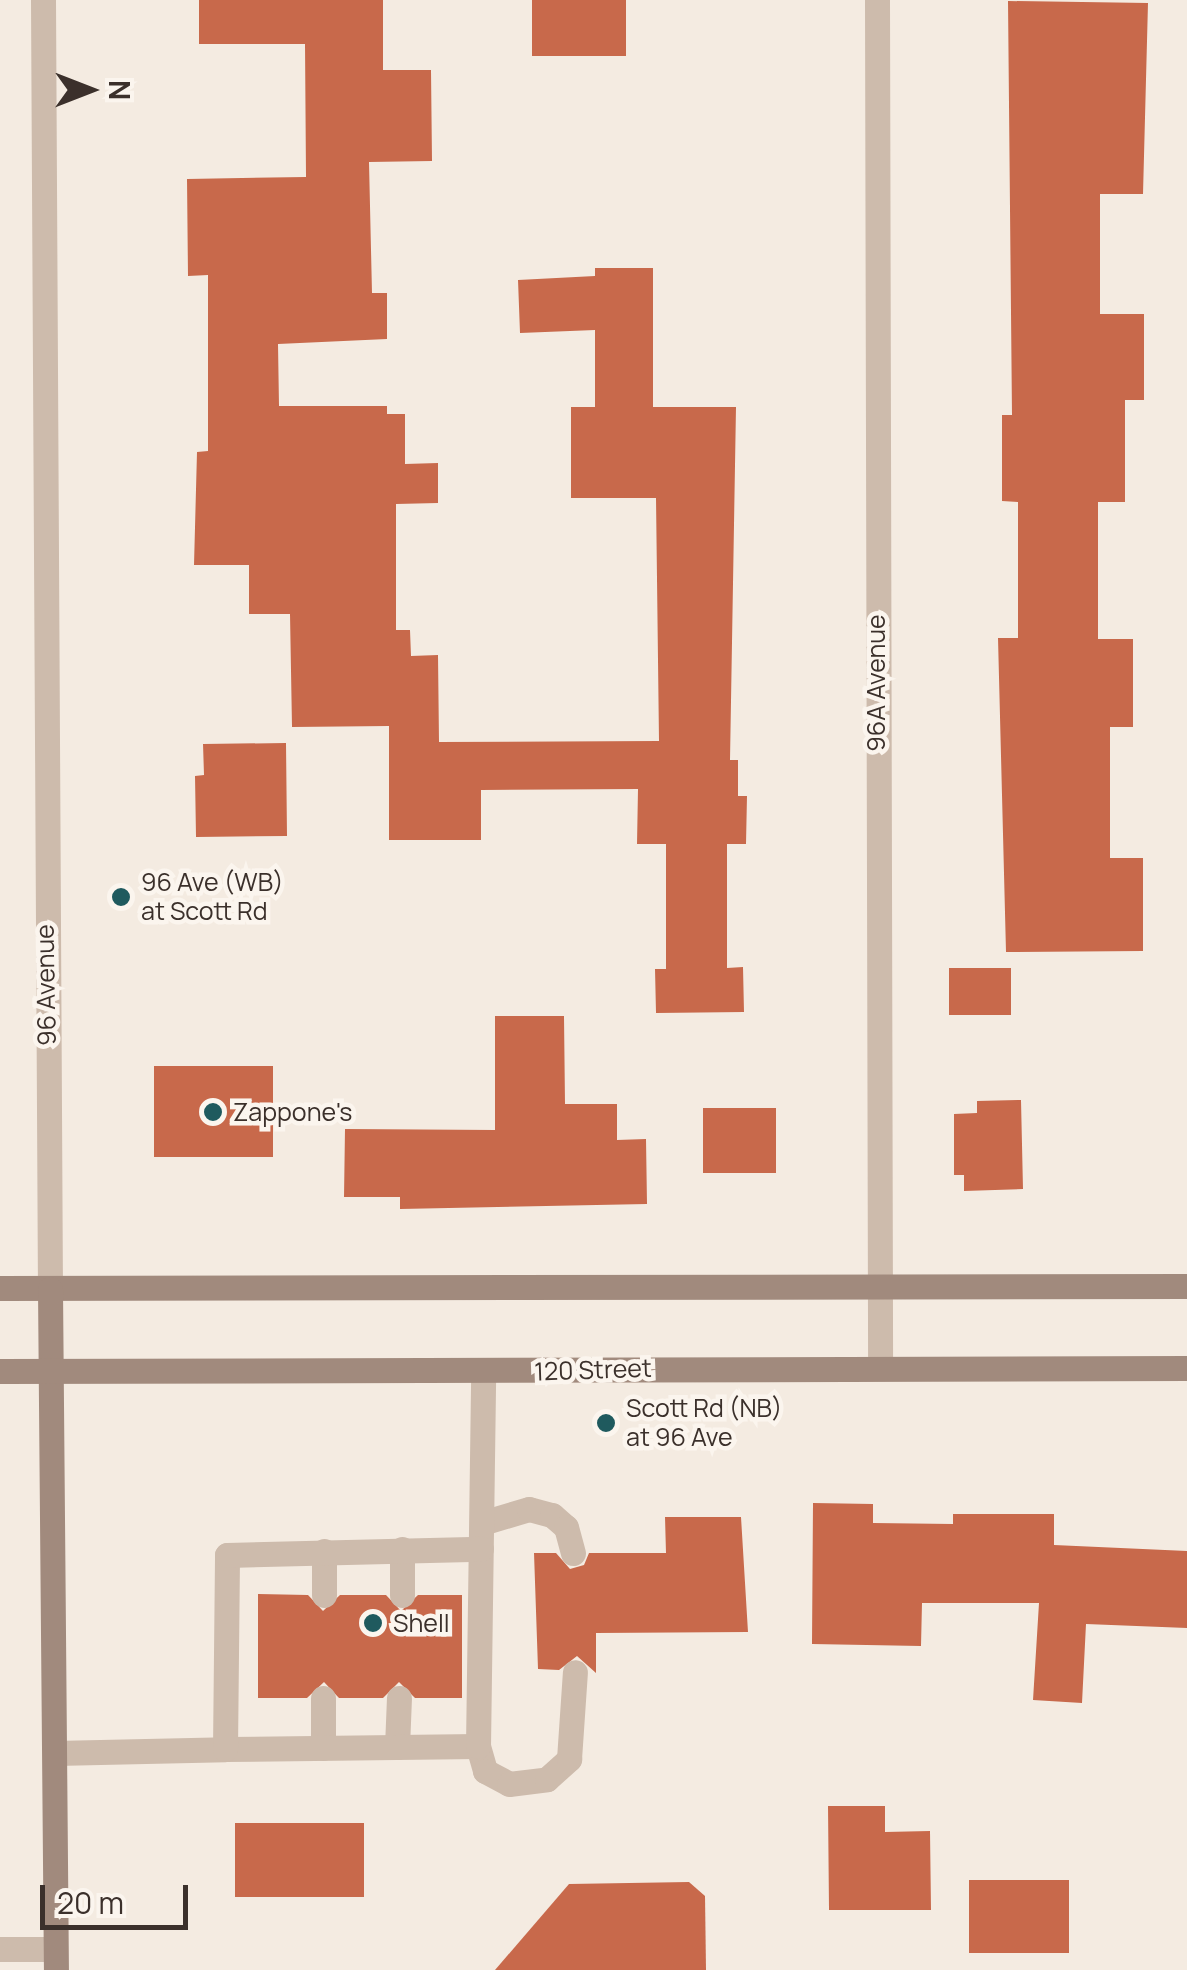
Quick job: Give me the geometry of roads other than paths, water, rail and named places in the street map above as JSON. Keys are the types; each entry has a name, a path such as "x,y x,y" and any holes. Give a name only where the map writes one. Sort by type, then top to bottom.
{"main road":[{"path":"0,1288 1187,1286"},
{"name":"96 Avenue","path":"50,1289 56,1959"},
{"name":"120 Street","path":"0,1371 483,1373 880,1366 1187,1368"}],"street":[{"name":"96 Avenue","path":"44,0 50,1289"},
{"name":"96A Avenue","path":"877,0 880,1366"},
{"path":"483,1373 478,1746 486,1770 510,1784 548,1779 569,1759 576,1672"},
{"path":"224,1749 227,1555 402,1549 482,1536 529,1509 552,1514 566,1527 573,1553"},
{"path":"402,1549 402,1595"},
{"path":"324,1552 324,1595"},
{"path":"323,1698 323,1748"},
{"path":"397,1747 399,1698"},
{"path":"54,1753 478,1746"},
{"path":"0,1949 56,1959"}],"place":[{"name":"96 Ave (WB) at Scott Rd","path":"121,897"},
{"name":"Zappone's","path":"213,1112"},
{"name":"Scott Rd (NB) at 96 Ave","path":"606,1423"},
{"name":"Shell","path":"373,1623"}]}
